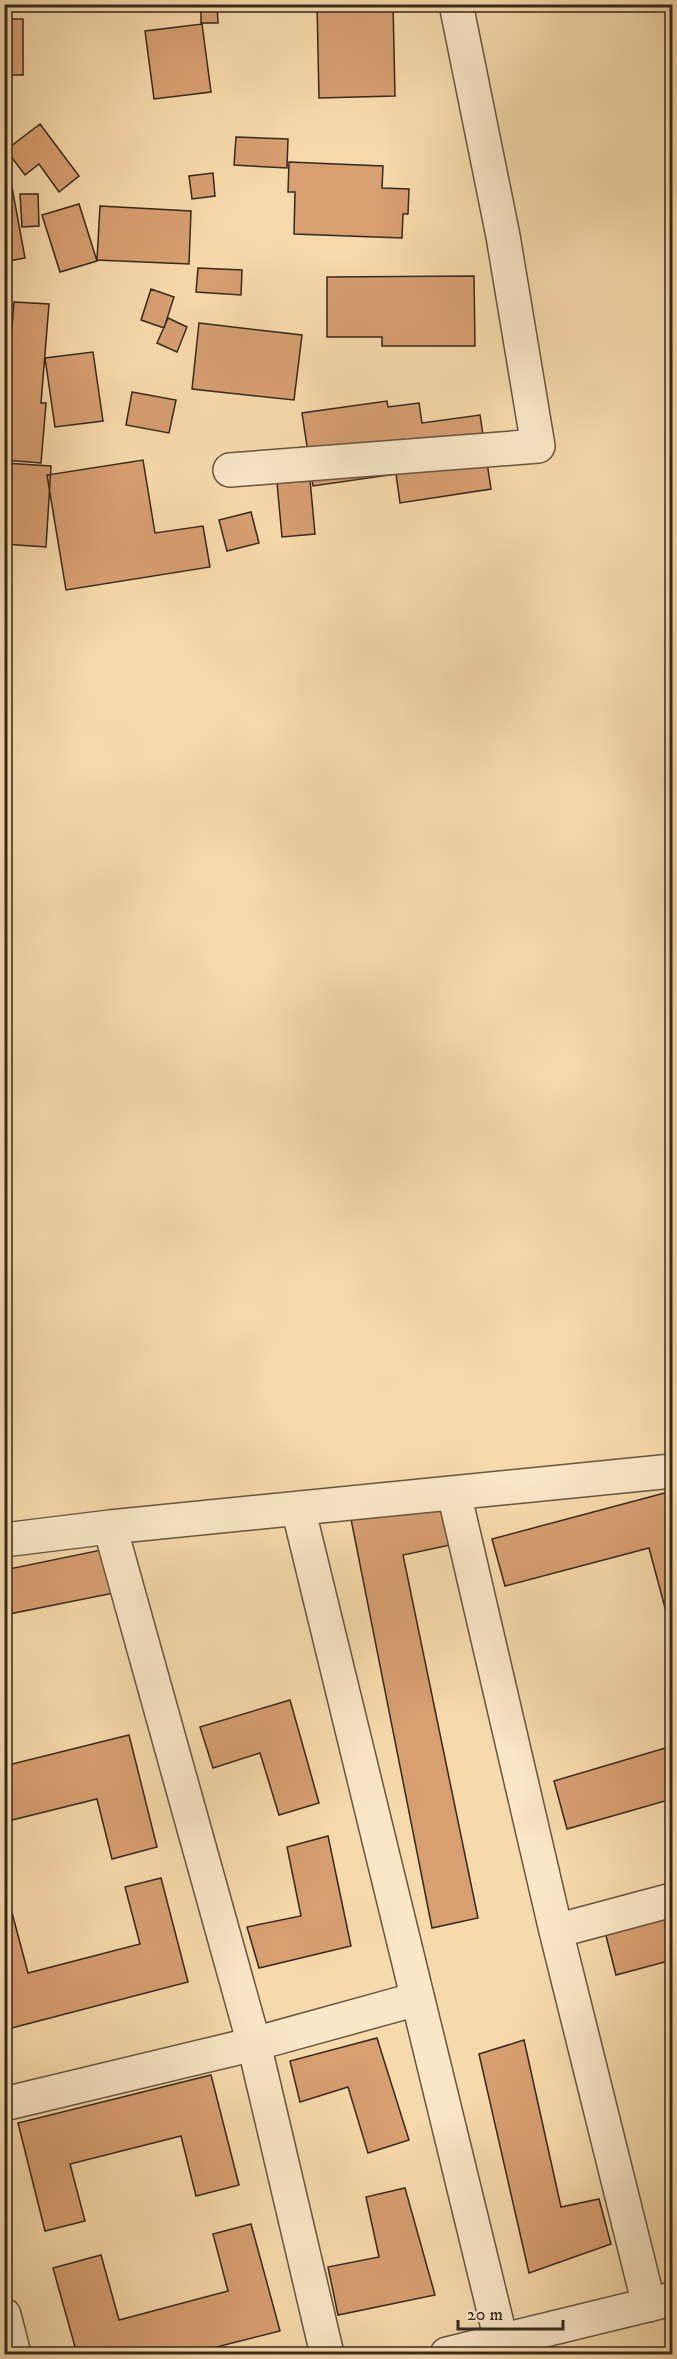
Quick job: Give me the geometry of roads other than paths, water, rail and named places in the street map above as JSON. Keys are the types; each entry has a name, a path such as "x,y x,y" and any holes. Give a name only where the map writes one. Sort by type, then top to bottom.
{"street":[{"path":"230,470 538,446 503,236 456,4"},
{"path":"4,1540 110,1527 672,1471"},
{"path":"447,2355 661,2302 556,1931 454,1493"},
{"path":"298,1508 501,2340"},
{"path":"110,1527 254,2044 327,2355"},
{"path":"556,1931 672,1900"},
{"path":"4,2104 254,2044 417,1999"},
{"path":"4,2315 14,2355"}]}
